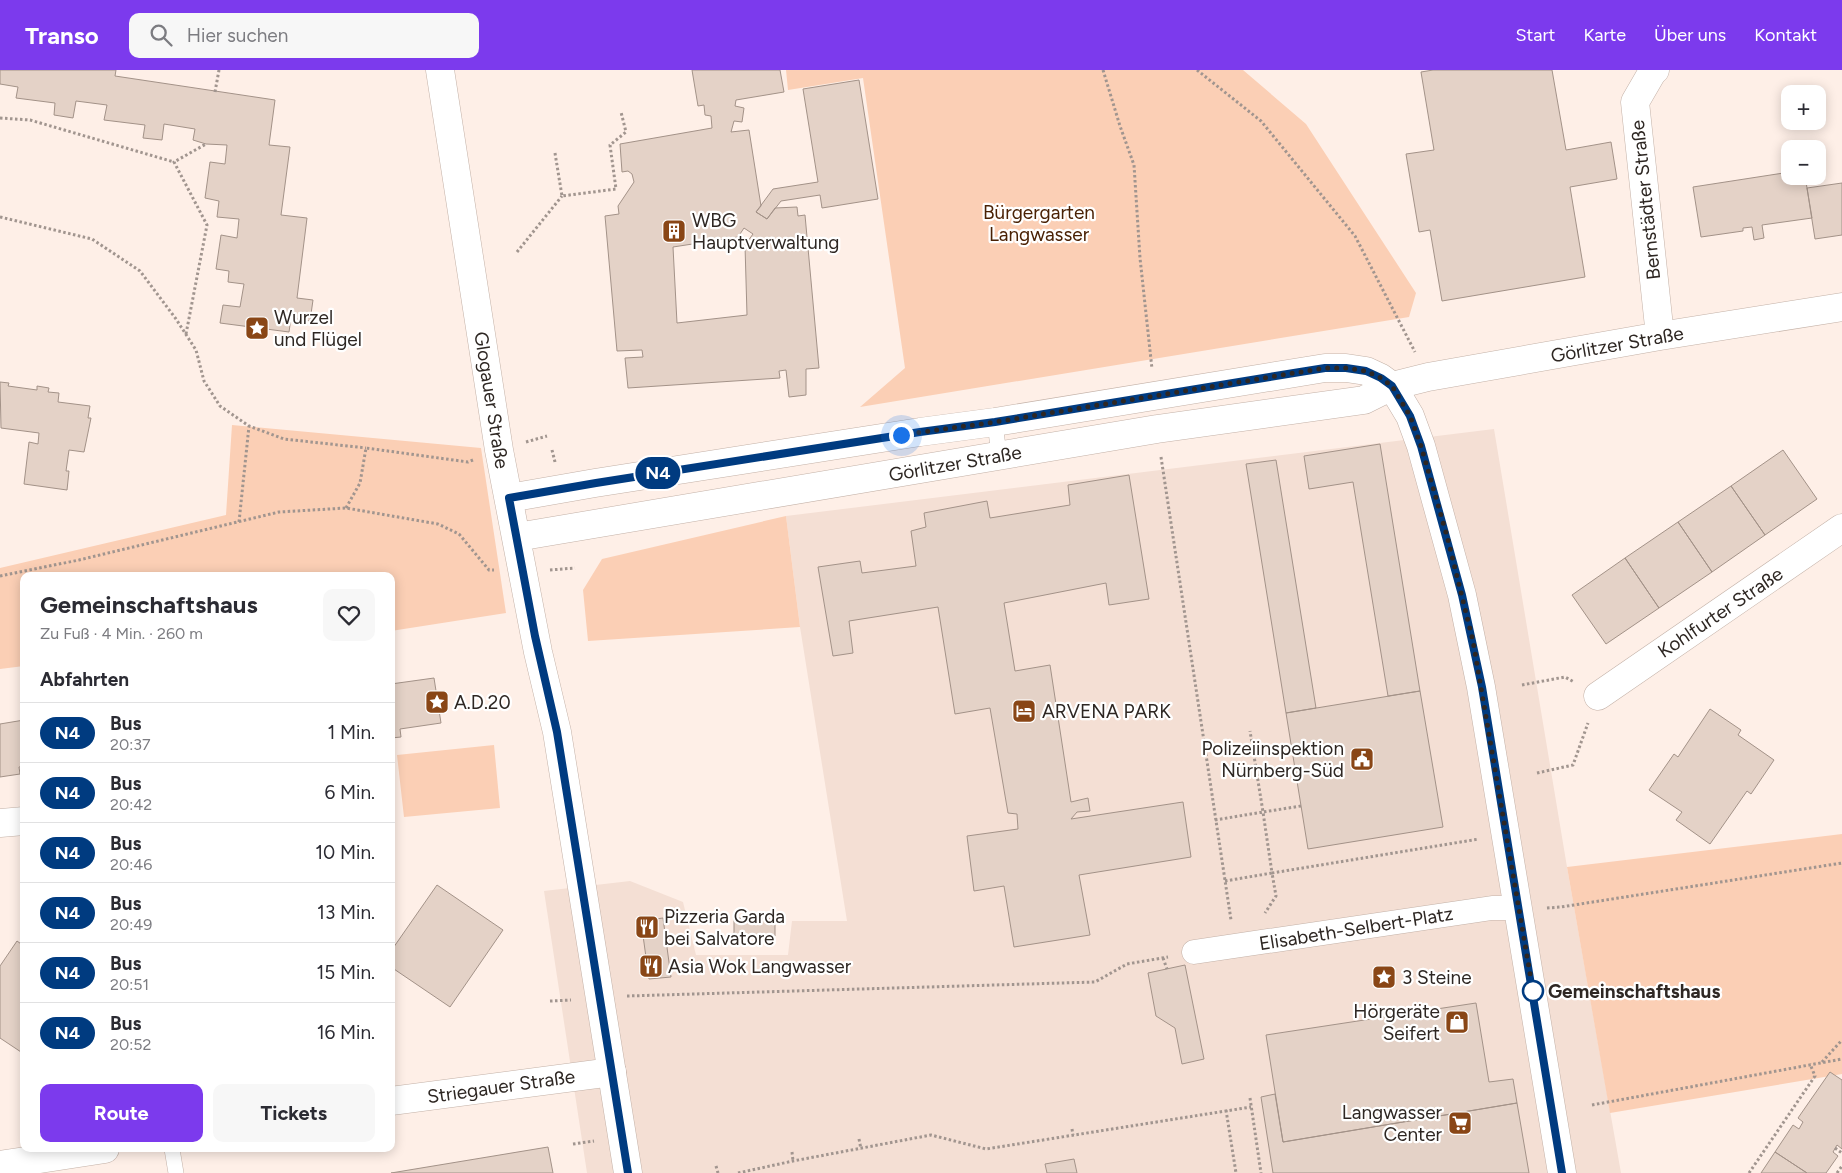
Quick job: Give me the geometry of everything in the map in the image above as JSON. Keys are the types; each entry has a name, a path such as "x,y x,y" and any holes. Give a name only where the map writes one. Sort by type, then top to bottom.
{"street":[{"name":"Glogauer Straße","path":"440,70 499,450 517,537 522,572 557,732 628,1173"},
{"name":"Bernstädter Straße","path":"1655,70 1652,71 1635,102 1660,336"},
{"name":"Görlitzer Straße","path":"517,537 1157,429 1364,400 1392,386 1428,377 1842,306"},
{"name":"Görlitzer Straße","path":"509,498 1325,368 1346,368 1366,371 1392,386"},
{"path":"1392,386 1410,416 1421,446 1460,586 1482,687 1562,1173"},
{"name":"Kohlfurter Straße","path":"1598,696 1842,528"},
{"path":"0,823 20,821"},
{"name":"Elisabeth-Selbert-Platz","path":"1194,952 1492,908 1519,908"},
{"name":"Striegauer Straße","path":"395,1101 612,1072"},
{"path":"0,1165 84,1152"}],"lane":[{"path":"995,422 999,456"},
{"path":"172,1152 176,1173"}],"path":[{"path":"215,92 219,70"},
{"path":"1103,70 1134,165 1140,258 1155,396"},
{"path":"1197,70 1261,121 1355,236 1428,377"},
{"path":"517,252 562,196 616,189 610,145 626,132 621,112"},
{"path":"0,118 30,120 174,162 206,144"},
{"path":"554,153 562,196"},
{"path":"174,162 207,225 186,335"},
{"path":"0,217 92,239 140,271 196,350 204,381 220,406 249,426 284,439 468,462 481,459 499,450 547,436"},
{"path":"239,522 249,426"},
{"path":"1157,429 1225,881 1245,945"},
{"path":"346,508 360,483 366,448"},
{"path":"0,576 79,560 279,512 346,508 438,524 460,534 488,570 522,572 575,568"},
{"path":"1522,685 1543,681"},
{"path":"1536,772 1573,764 1598,696"},
{"path":"1245,945 1276,896 1250,731"},
{"path":"1215,820 1301,806"},
{"path":"1225,881 1506,835"},
{"path":"1519,908 1561,907 1842,863"},
{"path":"550,1001 600,999 634,995 1095,982 1127,964 1194,952"},
{"path":"1163,958 1167,969"},
{"path":"1822,1062 1842,1040"},
{"path":"1592,1105 1842,1059"},
{"path":"1749,1173 1815,1076 1810,1064"},
{"path":"1250,1098 1261,1173"},
{"path":"738,1173 931,1133 986,1150 1251,1107"},
{"path":"1226,1110 1236,1173"},
{"path":"1072,1130 1073,1135"},
{"path":"859,1139 861,1149"},
{"path":"1835,1148 1842,1153"},
{"path":"792,1152 793,1161"},
{"path":"716,1166 718,1173"},
{"path":"1837,1173 1842,1166"}],"shaded area":[{"path":"1494,429 1567,867 1621,1173 587,1173 544,891 630,881 683,902 696,955 788,955 792,921 847,921 800,627 786,516"}],"green space":[{"name":"Bürgergarten Langwasser","path":"786,70 1243,70 1306,124 1416,293 1409,317 860,407 905,368 863,78 788,90"},
{"path":"232,425 481,448 506,613 395,630 395,572 20,572 20,666 0,669 0,568 226,515"},
{"path":"786,516 800,627 588,641 583,590 602,559"},
{"path":"494,745 500,808 404,817 397,755"},
{"path":"1842,834 1842,1074 1610,1113 1567,867"}],"building":[{"path":"0,70 116,70 115,76 275,100 269,145 290,147 281,215 307,218 297,298 313,300 310,321 291,318 289,332 220,323 223,305 240,307 244,284 228,282 229,271 216,269 221,235 237,238 239,219 217,217 219,201 205,198 210,162 225,164 227,145 206,144 193,140 195,129 164,124 162,140 143,138 145,125 104,120 107,105 76,101 73,118 54,115 55,103 16,98 18,87 0,84"},
{"name":"WBG Hauptverwaltung","path":"692,70 780,70 784,92 736,100 735,106 744,108 742,122 734,121 731,132 749,130 761,206 756,212 767,219 775,208 797,207 798,216 805,215 819,368 806,369 806,395 789,397 786,370 779,371 780,378 628,388 625,358 643,357 642,350 617,351 605,216 619,214 618,206 634,182 632,174 628,171 622,172 620,144 712,128 711,116 705,115 704,105 698,106","holes":["744,228 753,234 745,245 747,315 677,323 673,247 738,237"]},
{"path":"1433,70 1552,70 1566,150 1611,142 1617,179 1570,187 1585,277 1442,301 1430,230 1419,232 1406,154 1434,150 1421,72"},
{"path":"859,80 878,199 822,208 820,195 781,201 767,219 756,212 773,189 818,182 803,89"},
{"path":"1781,173 1781,185 1806,185 1812,218 1762,225 1764,238 1754,240 1752,227 1743,228 1743,231 1701,237 1693,187"},
{"path":"1842,183 1842,235 1815,239 1807,188"},
{"path":"0,382 9,383 8,386 37,390 37,386 49,388 48,392 59,393 58,402 90,406 88,418 91,418 84,452 69,450 66,471 69,471 67,490 24,484 29,442 38,444 39,433 1,428"},
{"path":"1380,444 1420,691 1388,696 1353,482 1309,489 1304,456"},
{"path":"1783,450 1817,499 1765,535 1731,486"},
{"path":"1276,460 1316,708 1286,713 1246,464"},
{"name":"ARVENA PARK","path":"1129,475 1149,599 1109,605 1106,583 1004,603 1015,671 1050,665 1071,802 1088,798 1090,811 1077,812 1071,819 1183,802 1191,857 1079,875 1090,935 1014,947 1004,886 974,891 967,836 1018,829 1017,814 1008,813 990,708 955,714 938,607 849,621 853,653 833,656 818,567 860,561 862,573 916,566 911,531 926,527 924,513 987,501 990,518 1070,505 1068,485"},
{"path":"1731,486 1765,535 1712,572 1678,522"},
{"path":"1678,522 1712,572 1659,608 1625,558"},
{"path":"1625,558 1659,608 1606,644 1572,595"},
{"path":"434,678 441,723 400,729 401,737 395,738 395,683"},
{"name":"Polizeiinspektion Nürnberg-Süd","path":"1420,691 1443,827 1308,849 1286,713"},
{"path":"1710,709 1741,730 1738,735 1774,760 1751,794 1747,791 1710,844 1676,820 1682,812 1649,790 1674,754 1678,757"},
{"path":"20,721 20,774 0,777 0,724"},
{"path":"437,885 503,930 450,1007 395,970 395,945"},
{"path":"663,918 671,977 649,979 641,921"},
{"path":"734,918 775,919 775,936 734,935"},
{"path":"17,941 20,943 20,1051 0,1038 0,966"},
{"path":"1185,965 1204,1059 1182,1064 1175,1028 1156,1016 1148,973"},
{"path":"1476,1003 1489,1082 1513,1079 1517,1103 1283,1142 1266,1035"},
{"path":"1830,1072 1842,1080 1842,1149 1837,1145 1833,1152 1838,1156 1826,1173 1807,1173 1775,1152 1793,1125 1799,1129 1803,1122 1798,1118"},
{"name":"Langwasser Center","path":"1275,1094 1283,1142 1517,1103 1529,1173 1273,1173 1261,1097"},
{"path":"548,1147 553,1173 391,1173 397,1172"},
{"path":"1775,1152 1807,1173 1761,1173"},
{"path":"1074,1159 1077,1173 1047,1173 1045,1164"}],"bus line":[{"name":"N4","path":"628,1173 557,732 535,636 509,498 1325,368 1346,368 1366,371 1392,386 1410,416 1421,446 1462,595 1482,687 1562,1173"}],"place":[{"name":"WBG Hauptverwaltung","path":"674,231"},
{"name":"Wurzel und Flügel","path":"257,328"},
{"name":"A.D.20","path":"437,702"},
{"name":"ARVENA PARK","path":"1024,711"},
{"name":"Polizeiinspektion Nürnberg-Süd","path":"1362,759"},
{"name":"Pizzeria Garda bei Salvatore","path":"647,927"},
{"name":"Asia Wok Langwasser","path":"651,966"},
{"name":"3 Steine","path":"1384,977"},
{"name":"Gemeinschaftshaus","path":"1533,991"},
{"name":"Hörgeräte Seifert","path":"1457,1022"},
{"name":"Langwasser Center","path":"1460,1123"}],"route":[{"path":"901,435 995,422 1325,368 1346,368 1366,371 1392,386 1410,416 1421,446 1447,536 1473,641 1533,991"}]}
